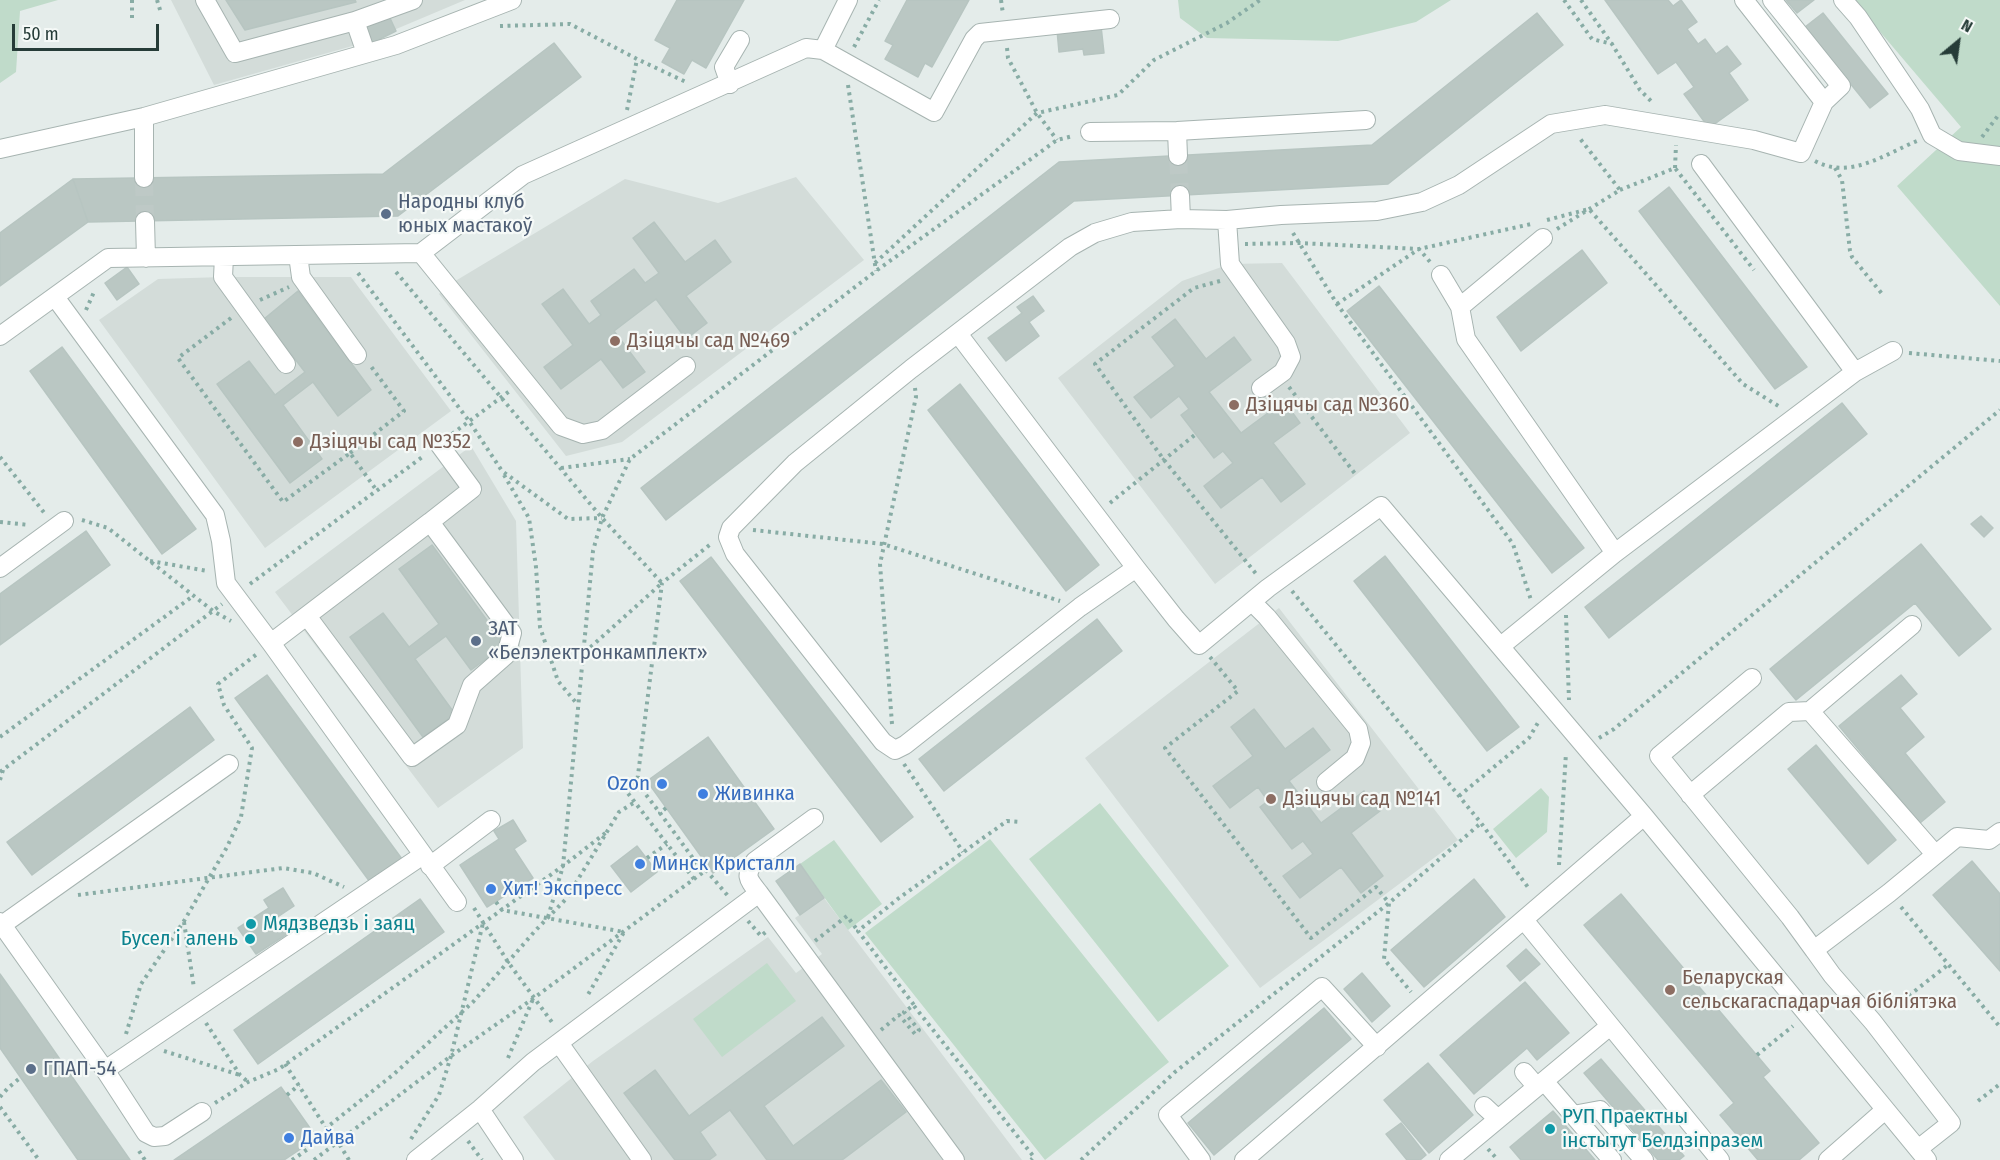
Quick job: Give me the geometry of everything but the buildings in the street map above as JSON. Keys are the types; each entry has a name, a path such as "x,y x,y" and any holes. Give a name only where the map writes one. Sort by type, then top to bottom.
{"lane":[{"path":"205,0 235,53 355,21 370,7 413,0"},
{"path":"0,149 144,117 396,45 512,0"},
{"path":"823,50 848,0"},
{"path":"1744,0 1824,102"},
{"path":"1136,568 1080,607 905,746 895,750 883,742 735,554 728,537 730,528 795,464 912,369 959,335 1070,247 1095,233 1132,222 1181,219 1227,220 1377,211 1422,202 1459,185 1551,124 1605,115 1754,140 1801,153 1824,102 1841,86 1772,0"},
{"path":"1844,0 1920,109 1932,135 1959,151 2000,156"},
{"path":"0,336 108,258 420,254 523,175 806,48 823,50 934,112 974,39 980,33 1110,19"},
{"path":"355,21 366,53"},
{"path":"730,84 724,67 740,40"},
{"path":"144,117 144,178"},
{"path":"1090,132 1366,120"},
{"path":"1177,130 1178,156"},
{"path":"1701,164 1856,372"},
{"path":"1180,195 1181,219"},
{"path":"1227,220 1230,264 1286,343 1290,357 1283,372 1261,388"},
{"path":"145,221 146,258"},
{"path":"1460,307 1540,227"},
{"path":"420,254 561,426 583,434 602,430 686,366"},
{"path":"298,255 301,277 360,355"},
{"path":"224,256 223,277 286,364"},
{"path":"1441,275 1460,307 1466,339 1476,356 1615,553"},
{"path":"55,297 215,515 226,583 456,902"},
{"path":"959,335 1136,568 1199,645 1268,588 1381,506 1644,816 1923,1155 1951,1123 1873,1022 1832,975 1790,916 1659,756 1752,678"},
{"path":"1500,646 1615,553 1796,417 1856,372 1893,351"},
{"path":"271,643 472,489 439,444"},
{"path":"307,616 412,757 457,725 472,685 506,655 512,633 430,522"},
{"path":"0,568 59,524"},
{"path":"1252,602 1358,729 1361,743 1355,758 1326,782"},
{"path":"1690,795 1789,712 1810,711 1912,625"},
{"path":"1810,711 1935,854"},
{"path":"202,1112 165,1136 154,1137 146,1133 105,1070 1,924 230,764"},
{"path":"1246,1159 1644,816"},
{"path":"814,818 755,861 748,870 749,881 955,1160"},
{"path":"105,1070 365,896 427,861 491,820"},
{"path":"1814,950 1957,837 1989,840 2000,832"},
{"path":"416,1160 480,1109 533,1062 759,893"},
{"path":"1524,920 1720,1160"},
{"path":"1201,1160 1168,1115 1322,987 1377,1047"},
{"path":"1449,1160 1610,1026"},
{"path":"561,1041 642,1160"},
{"path":"1524,1072 1573,1114 1612,1160"},
{"path":"1484,1106 1498,1119"},
{"path":"480,1109 514,1160"},
{"path":"1573,1114 1600,1110 1644,1160"},
{"path":"1828,1160 1885,1110"}],"path":[{"path":"132,0 132,19"},
{"path":"157,0 161,13"},
{"path":"876,271 845,64 879,0"},
{"path":"1001,0 1008,58 1037,113 1057,140"},
{"path":"875,263 1037,113 1118,95 1154,60 1227,23 1260,0"},
{"path":"1564,0 1592,39 1612,44"},
{"path":"1581,0 1612,44 1640,90 1676,127"},
{"path":"489,26 570,24 709,92"},
{"path":"622,131 638,59"},
{"path":"1566,121 1620,190"},
{"path":"548,917 563,866 593,551 602,518 630,459 876,271 1057,140 1090,132"},
{"path":"1801,153 1821,164 1845,169 1876,160 1932,135"},
{"path":"1676,146 1675,168 1755,272"},
{"path":"1228,244 1299,243 1419,249 1540,227 1589,209 1620,190 1675,168"},
{"path":"1834,168 1842,180 1852,257 1882,295"},
{"path":"1540,227 1589,209"},
{"path":"1589,209 1743,384 1796,417"},
{"path":"1281,215 1337,304 1513,544 1536,618"},
{"path":"1419,249 1441,275"},
{"path":"1337,304 1419,249"},
{"path":"381,254 602,518 662,583 583,653"},
{"path":"1239,277 1194,288 1095,364 1164,460 1268,588"},
{"path":"309,288 297,284 245,307 178,358 283,502 404,411 360,355"},
{"path":"1893,351 2000,361"},
{"path":"912,369 916,397 880,564 895,750 963,852"},
{"path":"1280,374 1356,475"},
{"path":"1778,406 1786,400"},
{"path":"235,595 494,403"},
{"path":"1586,747 1614,729 2000,411"},
{"path":"469,421 530,518 540,627 558,681 578,706"},
{"path":"1096,514 1196,434"},
{"path":"350,453 377,491"},
{"path":"0,457 64,528 82,520 108,528 213,611 232,622"},
{"path":"561,468 630,459"},
{"path":"502,471 568,519 602,518"},
{"path":"0,522 59,524"},
{"path":"149,561 225,573"},
{"path":"1285,595 1292,591 1481,823 1542,905"},
{"path":"1557,891 1568,726 1566,593"},
{"path":"0,737 194,596"},
{"path":"0,780 1,771 213,611"},
{"path":"121,1042 141,984 184,921 227,847 241,817 252,748 224,705 218,684 271,643"},
{"path":"1199,645 1238,691 1166,748 1311,938 1376,887 1389,903 1384,958 1423,1007"},
{"path":"1459,796 1529,738 1542,715"},
{"path":"314,1160 451,1056 534,998 705,871 637,783"},
{"path":"326,1128 394,1074 462,1011 566,899 619,812 635,802"},
{"path":"660,813 666,808"},
{"path":"858,931 1007,821 1022,822"},
{"path":"1081,1160 1176,1072 1389,903 1481,823"},
{"path":"202,1112 248,1082 279,1069 563,866 608,831"},
{"path":"647,858 667,843"},
{"path":"72,895 283,868 313,873 365,896"},
{"path":"523,884 528,891"},
{"path":"1889,892 2000,1027"},
{"path":"496,902 502,910 624,932"},
{"path":"813,942 847,916 1034,1157 1031,1160"},
{"path":"184,921 196,1008 240,1075 248,1082"},
{"path":"484,922 561,1041"},
{"path":"409,1141 439,1095 484,922"},
{"path":"586,1000 624,932"},
{"path":"1898,1005 1949,964"},
{"path":"507,1059 534,998"},
{"path":"874,1036 899,1015 915,1034 919,1030 904,1012 914,1005"},
{"path":"1756,1055 1794,1025 1801,1034"},
{"path":"143,1044 240,1075"},
{"path":"285,1064 349,1160"},
{"path":"0,1097 21,1078"},
{"path":"1978,1101 2000,1084"},
{"path":"287,1095 299,1085"},
{"path":"0,1107 39,1160"},
{"path":"292,1160 299,1158 331,1133"}],"shaded area":[{"path":"171,0 465,0 363,43 214,85"},
{"name":"Дзіцячы сад №469","path":"796,177 864,260 622,442 566,456 439,294 447,286 625,179 718,203"},
{"name":"Дзіцячы сад №360","path":"1282,263 1410,433 1215,584 1058,378 1182,281 1230,264"},
{"name":"Дзіцячы сад №352","path":"351,277 451,411 265,548 99,320 158,279"},
{"path":"471,446 516,521 523,748 438,808 275,592"},
{"name":"Дзіцячы сад №141","path":"1279,608 1458,840 1260,988 1085,758"},
{"path":"824,898 1022,1160 555,1160 523,1117 593,1061 768,937 796,973 822,954 795,918"}],"green space":[{"path":"0,0 58,0 20,11 16,72 0,83"},
{"path":"1178,0 1451,0 1416,22 1338,41 1207,38 1180,18"},
{"path":"1853,0 2000,0 2000,306 1897,186 1961,127"},
{"path":"1541,788 1549,797 1547,832 1516,858 1493,829"},
{"path":"1100,803 1229,966 1158,1022 1029,859"},
{"path":"990,839 1169,1062 1045,1160 865,933"},
{"path":"834,840 882,904 848,930 800,864"},
{"path":"767,963 796,1001 722,1057 693,1019"}],"tunnel":[{"path":"1178,156 1180,195"},
{"path":"144,178 145,221"}],"place":[{"name":"Народны клуб юных мастакоў","path":"386,214"},
{"name":"Дзіцячы сад №469","path":"615,341"},
{"name":"Дзіцячы сад №360","path":"1234,405"},
{"name":"Дзіцячы сад №352","path":"298,442"},
{"name":"ЗАТ «Белэлектронкамплект»","path":"476,641"},
{"name":"Ozon","path":"662,784"},
{"name":"Живинка","path":"703,794"},
{"name":"Дзіцячы сад №141","path":"1271,799"},
{"name":"Минск Кристалл","path":"640,864"},
{"name":"Хит! Экспресс","path":"491,889"},
{"name":"Мядзведзь і заяц","path":"251,924"},
{"name":"Бусел і алень","path":"250,939"},
{"name":"Беларуская сельскагаспадарчая бібліятэка","path":"1670,990"},
{"name":"ГПАП-54","path":"31,1069"},
{"name":"РУП Праектны інстытут Белдзіпразем","path":"1550,1129"},
{"name":"Дайва","path":"289,1138"}]}
